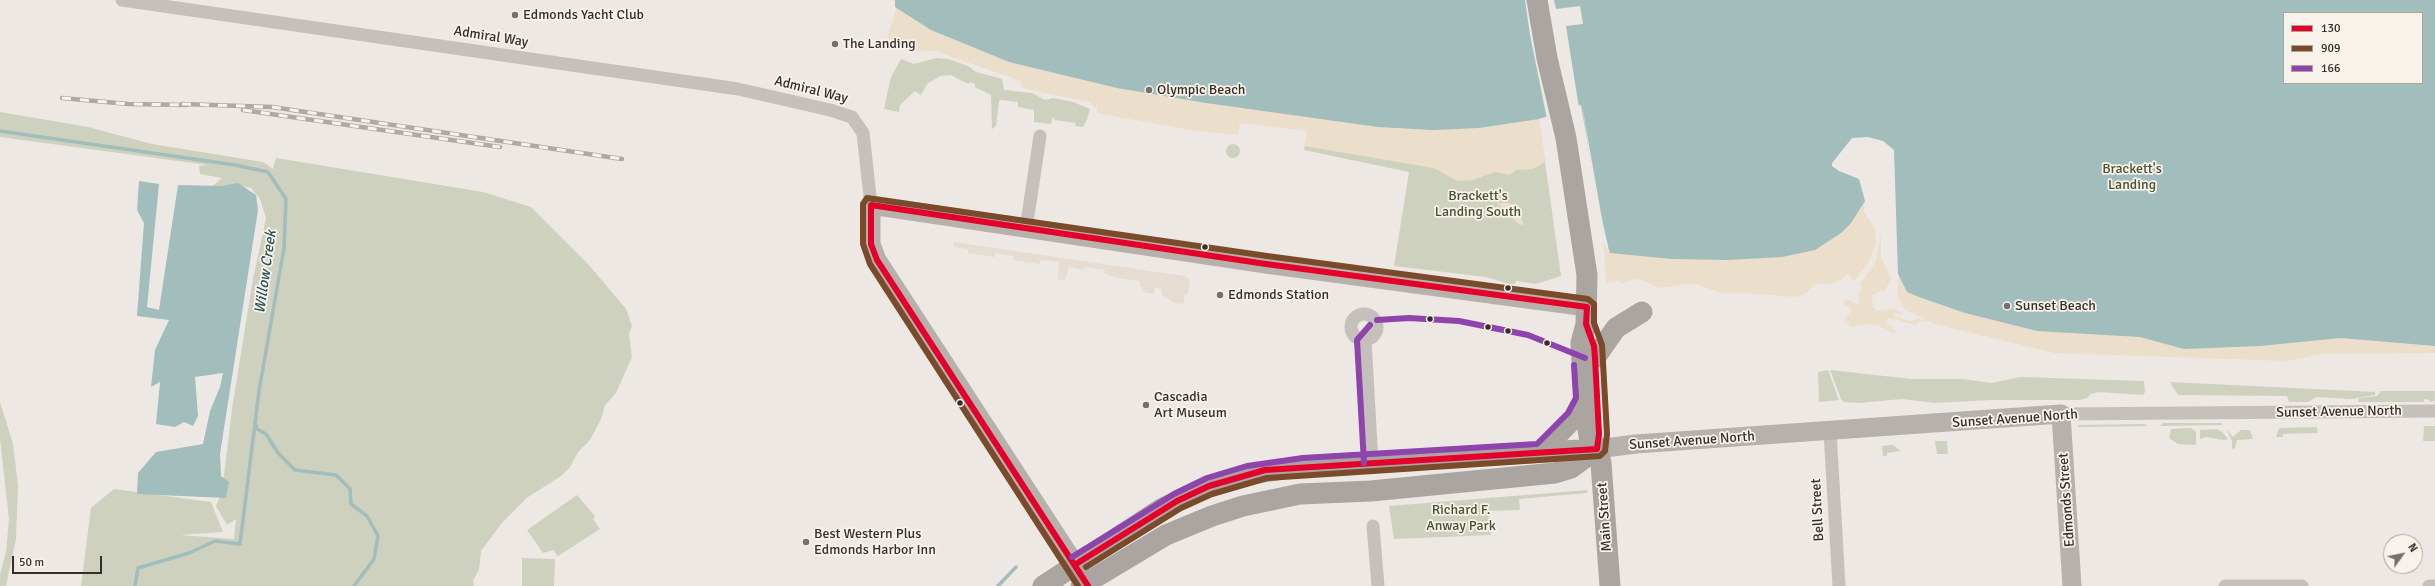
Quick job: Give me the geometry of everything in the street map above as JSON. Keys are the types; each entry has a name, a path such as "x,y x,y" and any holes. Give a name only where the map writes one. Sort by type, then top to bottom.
{"main road":[{"path":"1537,0 1547,58 1566,138 1584,254 1587,309"},
{"name":"Main Street","path":"1587,309 1595,358 1599,434 1597,449"},
{"name":"Main Street","path":"1587,309 1581,343 1584,400 1589,436 1597,449 1601,463 1610,586"},
{"path":"1595,358 1616,328 1642,312"},
{"path":"1541,452 1574,418 1584,400"},
{"path":"1043,586 1149,516 1183,498 1233,478 1281,468 1597,449"},
{"path":"1085,585 1166,535 1212,516 1242,506 1300,494 1371,491 1555,473 1571,468 1597,449"},
{"path":"1242,506 1281,468"}],"street":[{"name":"Admiral Way","path":"122,0 738,89 852,117 862,133 871,205"},
{"path":"1026,229 1040,136"},
{"path":"1085,585 1076,564 877,260 871,244 871,205 1026,229 1587,309"},
{"path":"1365,340 1372,463"},
{"name":"Sunset Avenue North","path":"1597,449 1636,444 2061,414 2435,411"},
{"name":"Edmonds Street","path":"2061,414 2072,586"},
{"name":"Bell Street","path":"1830,431 1839,586"},
{"path":"1373,526 1378,586"},
{"path":"2225,586 2302,586"},
{"path":"2429,586 2435,586"}],"green space":[{"path":"936,58 948,59 968,66 976,72 1002,79 1004,90 1032,93 1045,100 1053,98 1073,102 1090,109 1087,120 1083,127 1075,126 1076,123 1055,120 1053,117 1051,124 1034,122 1034,110 1018,107 1018,102 1001,100 999,101 996,126 992,129 991,95 975,87 975,84 970,82 969,84 951,75 940,76 927,84 921,95 915,91 900,105 899,112 884,109 891,77 901,59 914,64"},
{"path":"0,112 88,127 152,144 263,162 273,169 276,158 483,192 531,207 589,265 626,309 632,326 629,334 632,357 616,393 605,405 601,419 590,440 578,452 570,467 561,476 528,497 501,524 481,551 479,570 473,580 474,586 81,586 91,508 114,489 211,502 223,532 180,535 234,539 236,519 227,525 216,506 222,492 232,409 253,279 266,218 260,199 251,188 237,185 209,189 222,178 200,174 199,166 208,165 0,137"},
{"name":"Brackett's Landing South","path":"1310,117 1539,119 1561,276 1536,284 1516,281 1515,284 1509,284 1486,277 1394,266 1409,172 1304,150"},
{"path":"1233,144 1238,146 1240,151 1238,156 1233,158 1228,156 1226,151 1228,146"},
{"path":"1828,370 1839,400 1819,402 1818,372"},
{"path":"1830,370 1911,379 1963,379 1992,383 2020,377 2144,381 2145,392 2143,395 2098,392 2080,400 1991,400 1934,403 1902,399 1859,403 1844,402 1841,399"},
{"path":"2170,382 2375,392 2375,395 2351,399 2316,397 2308,402 2289,402 2287,396 2178,395"},
{"path":"2381,391 2435,391 2435,401 2430,402 2429,400 2424,399 2424,402 2358,402 2359,398 2377,396"},
{"path":"0,402 13,444 18,485 16,539 6,586 0,586 0,575 6,552 9,519 0,438"},
{"path":"2163,423 2222,423 2222,425 2160,426"},
{"path":"2145,424 2148,426 2078,427 2078,425"},
{"path":"2424,426 2435,426 2435,441 2423,441"},
{"path":"2317,427 2318,433 2283,434 2283,437 2276,437 2279,428"},
{"path":"2191,428 2196,432 2196,445 2178,444 2169,438 2171,429"},
{"path":"2217,429 2228,439 2224,440 2206,437 2200,439 2200,430"},
{"path":"2226,429 2233,437 2241,430 2250,430 2253,439 2237,440 2235,448 2232,449 2232,441"},
{"path":"1935,441 1947,441 1948,454 1937,454"},
{"path":"1893,445 1901,451 1887,453 1887,456 1883,456 1882,446"},
{"name":"Richard F. Anway Park","path":"1588,490 1587,493 1519,499 1520,510 1488,511 1491,535 1394,539 1389,506"},
{"path":"577,495 595,516 593,519 600,529 558,556 553,550 543,553 527,530"},
{"path":"522,558 555,559 554,586 522,586"}],"sand":[{"name":"Olympic Beach","path":"899,0 1582,105 1539,119 1545,162 1533,169 1517,170 1509,175 1495,172 1473,180 1457,181 1434,168 1304,146 1307,131 1240,123 1238,135 1190,130 1097,113 1097,105 1095,108 1089,102 1022,88 1021,81 935,51 905,50 887,38"},
{"path":"1865,201 1864,212 1875,228 1876,242 1868,264 1854,281 1848,274 1839,281 1827,285 1817,283 1806,293 1796,297 1741,293 1724,294 1699,285 1688,284 1659,288 1639,279 1627,281 1623,284 1619,281 1606,283 1602,219"},
{"path":"1497,203 1509,203 1517,206 1524,225 1519,224"},
{"path":"1881,233 1881,257 1891,278 1885,291 1877,292 1872,296 1873,307 1877,311 1891,309 1903,312 1901,315 1895,313 1893,316 1910,321 1919,318 1928,322 1921,321 1916,325 1889,318 1885,321 1897,332 1892,333 1878,325 1868,324 1851,327 1845,319 1852,310 1843,304 1846,299 1858,304 1860,303 1858,297 1862,286 1860,284 1875,263"},
{"name":"Sunset Beach","path":"1901,256 2435,341 2435,353 2321,354 2286,361 2053,353 1935,324 1905,310 1897,295"}],"shaded area":[{"path":"954,242 1184,276 1190,279 1188,294 1184,295 1184,304 1174,303 1162,295 1162,289 1155,287 1154,294 1143,292 1139,281 1114,277 1104,273 1105,270 1085,267 1084,270 1069,267 1065,281 1058,279 1059,262 1040,260 1040,264 1013,260 1014,256 995,253 995,257 968,253 968,249 953,247"}],"water":[{"name":"Brackett's Landing","path":"895,0 2435,0 2435,346 2341,338 2260,346 2184,349 2140,337 2037,331 1965,313 1919,297 1907,292 1898,274 1894,150 1883,141 1868,137 1852,138 1832,163 1832,166 1839,171 1859,179 1865,201 1851,223 1841,233 1815,250 1782,257 1729,260 1672,259 1610,253 1604,239 1581,105 1539,119 1479,128 1433,130 1378,127 1206,103 1117,88 1009,62 931,30 895,7"},
{"path":"139,181 159,184 147,307 159,310 178,185 221,186 238,183 256,195 258,210 220,454 221,476 229,482 226,498 137,494 138,473 156,452 203,444 210,411 220,387 223,373 195,377 198,416 193,426 184,422 175,427 156,424 160,382 151,387 155,350 169,320 137,316 144,223 137,210"}],"pier":[{"path":"1525,0 1554,0 1556,9 1580,6 1583,24 1566,26 1579,108 1547,119 1530,35"},
{"path":"1582,105 1602,219 1610,255 1602,239"}],"waterway":[{"name":"Willow Creek","path":"0,131 235,165 268,172 286,199 284,248 259,391 240,544 215,541 189,553 138,568 135,586"},
{"path":"256,425 257,429 266,434 278,453 295,470 336,475 350,489 351,504 367,516 378,536 374,559 354,586"},
{"path":"998,586 1016,567"}],"railway":[{"path":"62,98 128,104 187,105"},
{"path":"182,104 272,107 622,159"},
{"path":"243,110 500,147"}],"transit line":[{"name":"909","path":"1078,586 870,264 863,244 863,204 867,198 1267,256 1588,299 1594,304 1594,323 1602,345 1607,434 1605,451 1600,456 1267,478 1212,494 1181,508 1086,567"},
{"name":"130","path":"1076,564 1177,501 1209,486 1265,470 1597,449 1599,434 1595,358 1594,346 1586,324 1587,307 1266,264 871,205 871,244 877,260 1088,586"},
{"name":"166","path":"1377,320 1409,318 1459,321 1528,335 1585,358"},
{"name":"166","path":"1364,463 1357,340 1370,325"},
{"name":"166","path":"1072,557 1174,494 1207,478 1247,466 1303,458 1537,444 1568,413 1576,398 1574,365"}],"place":[{"name":"Edmonds Yacht Club","path":"515,15"},
{"name":"The Landing","path":"835,44"},
{"name":"Olympic Beach","path":"1149,90"},
{"name":"Edmonds Station","path":"1220,295"},
{"name":"Sunset Beach","path":"2007,306"},
{"name":"Cascadia Art Museum","path":"1146,405"},
{"name":"Best Western Plus Edmonds Harbor Inn","path":"806,542"}]}
